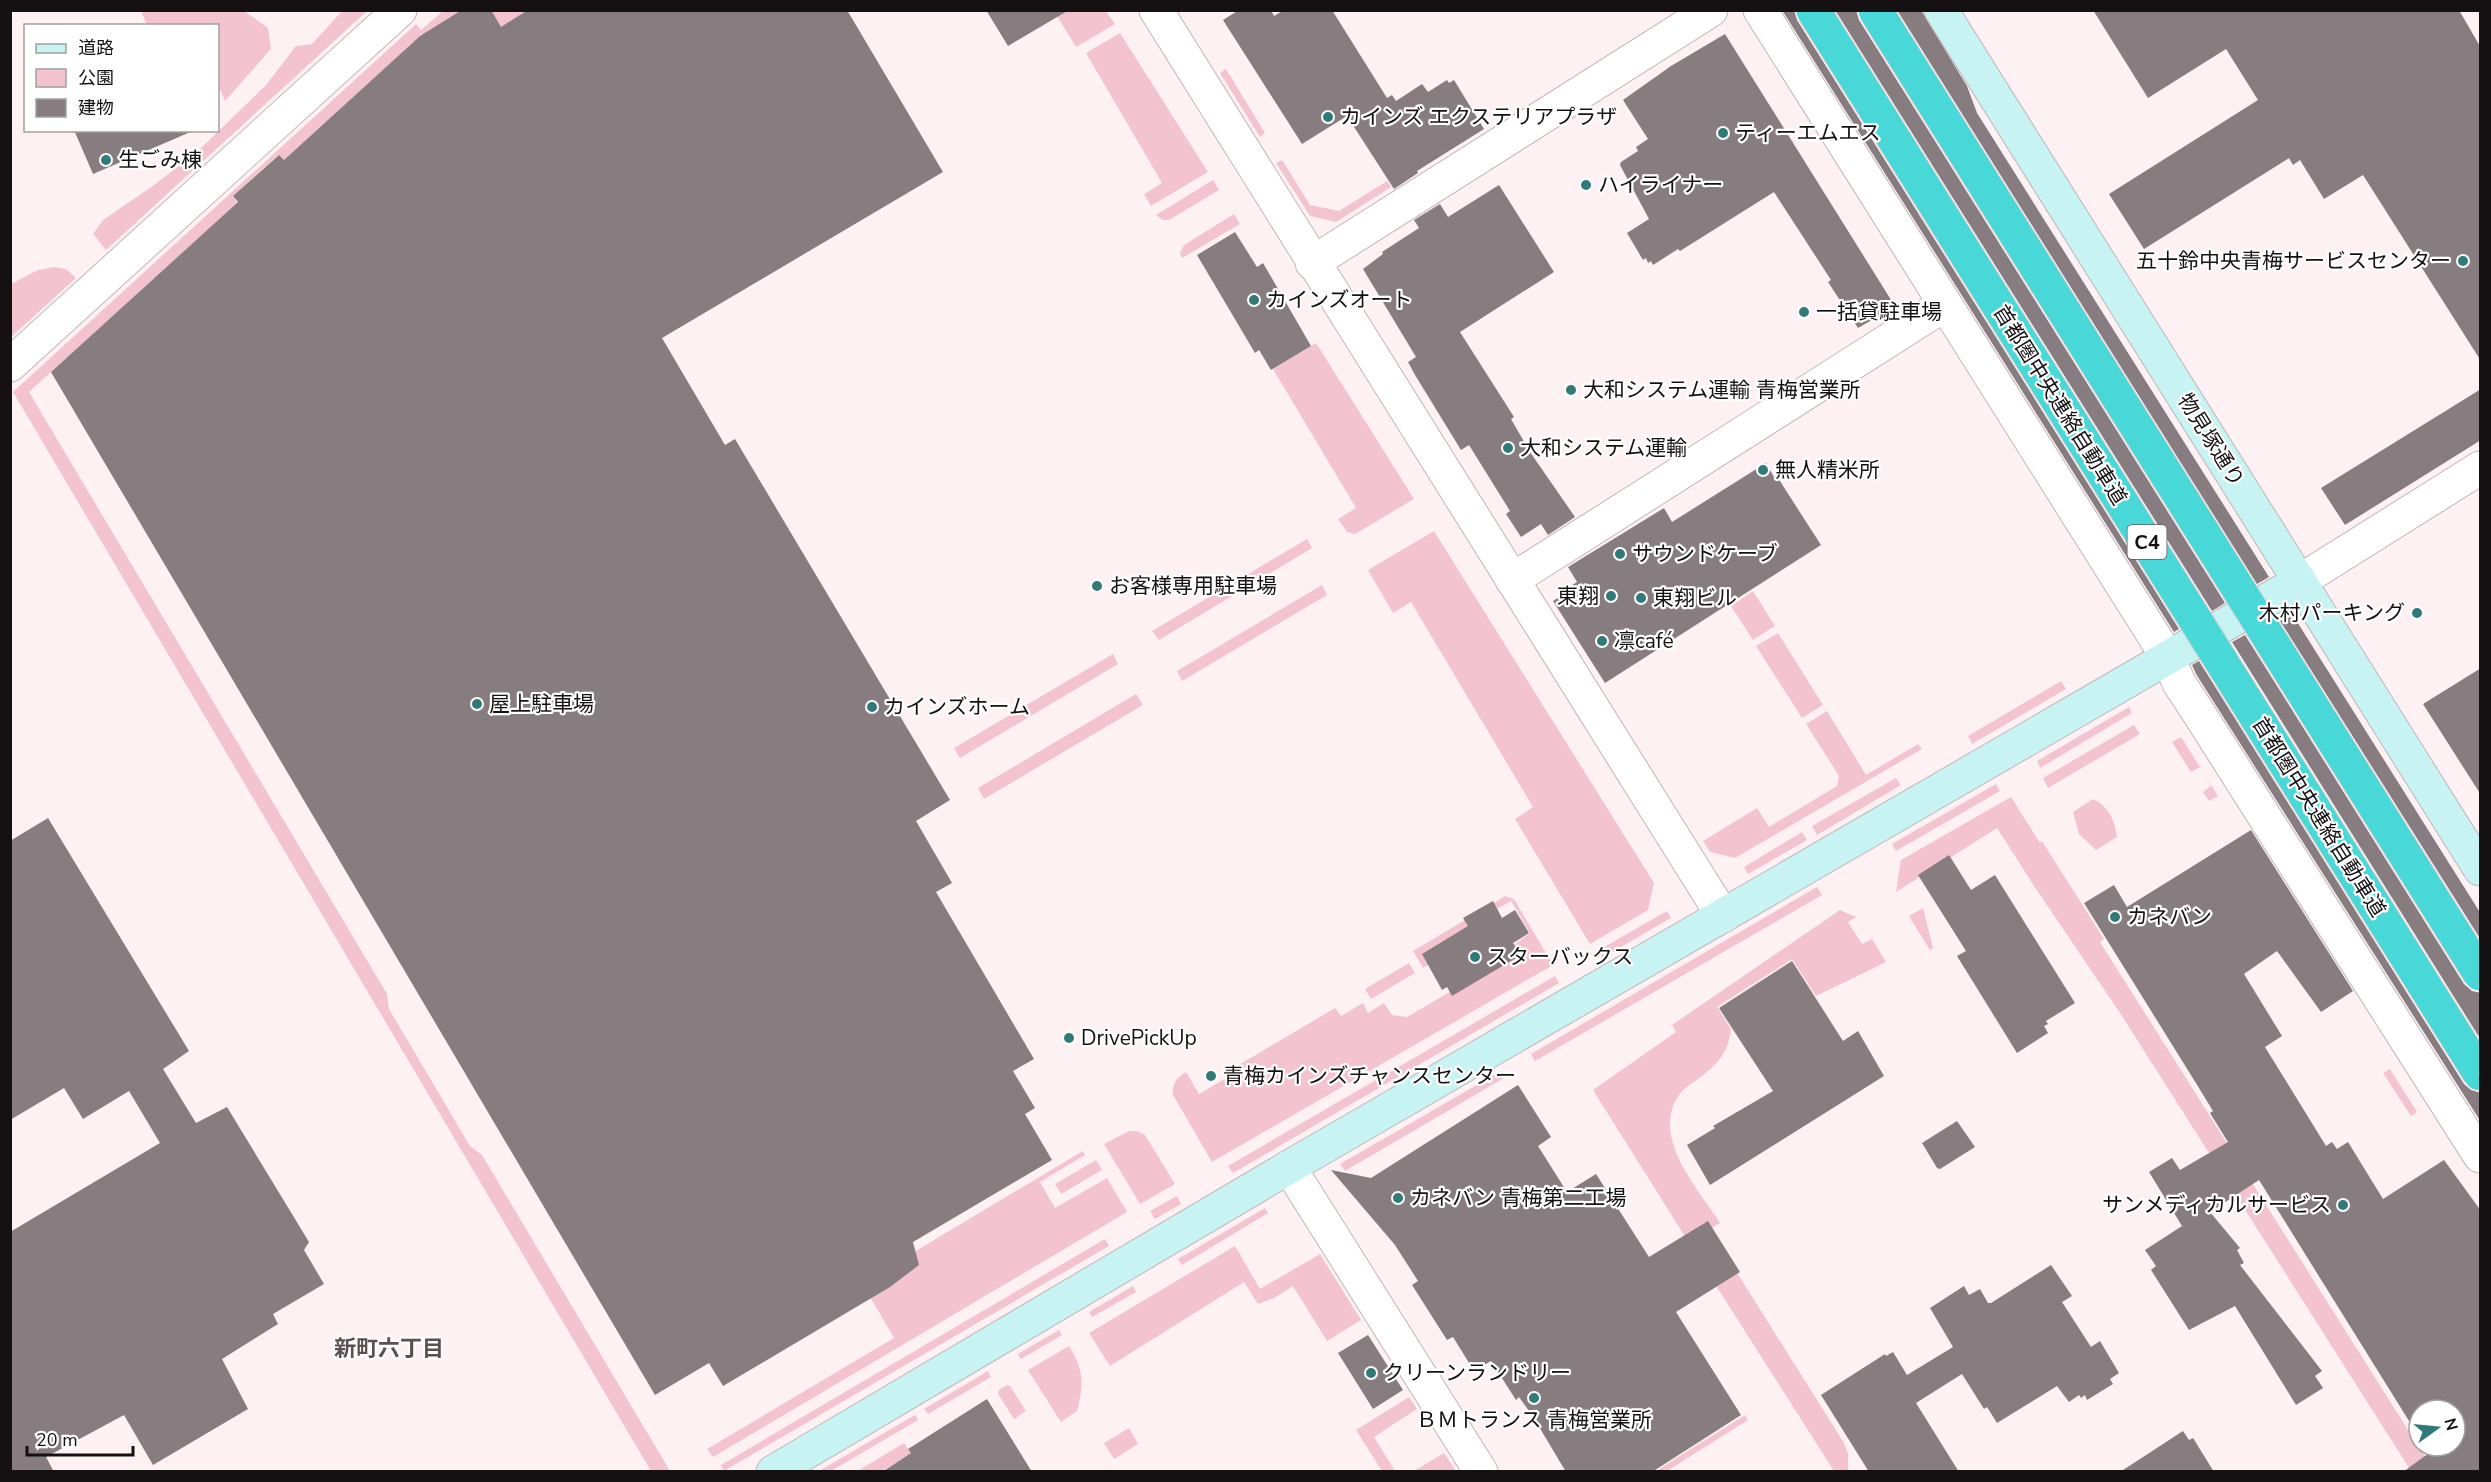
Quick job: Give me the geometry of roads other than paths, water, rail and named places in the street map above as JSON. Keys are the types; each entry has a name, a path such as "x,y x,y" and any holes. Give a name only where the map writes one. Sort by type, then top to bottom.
{"highway":[{"name":"首都圏中央連絡自動車道","path":"1813,10 2481,1074"},
{"name":"C4","path":"1875,10 2481,974"}],"street":[{"path":"10,365 400,10"},
{"path":"1156,10 1312,263 1723,916"},
{"path":"1312,263 1711,10"},
{"path":"1760,10 2168,658 2198,712 2481,1156"},
{"name":"物見塚通り","path":"1941,10 2481,869"},
{"path":"1512,580 1944,305"},
{"path":"773,1472 1289,1167 2300,581 2481,468"},
{"path":"1289,1167 1481,1472"}],"place":[{"name":"カインズ エクステリアプラザ","path":"1328,117"},
{"name":"ティーエムエス","path":"1723,133"},
{"name":"生ごみ棟","path":"106,160"},
{"name":"ハイライナー","path":"1586,185"},
{"name":"五十鈴中央青梅サービスセンター","path":"2463,261"},
{"name":"カインズオート","path":"1254,300"},
{"name":"一括貸駐車場","path":"1804,312"},
{"name":"大和システム運輸 青梅営業所","path":"1571,390"},
{"name":"大和システム運輸","path":"1508,448"},
{"name":"無人精米所","path":"1763,470"},
{"name":"サウンドケーブ","path":"1620,554"},
{"name":"お客様専用駐車場","path":"1097,586"},
{"name":"東翔","path":"1611,596"},
{"name":"東翔ビル","path":"1641,598"},
{"name":"木村パーキング","path":"2417,613"},
{"name":"凛café","path":"1602,641"},
{"name":"屋上駐車場","path":"477,704"},
{"name":"カインズホーム","path":"872,707"},
{"name":"カネバン","path":"2115,917"},
{"name":"スターバックス","path":"1475,957"},
{"name":"DrivePickUp","path":"1069,1038"},
{"name":"青梅カインズチャンスセンター","path":"1211,1076"},
{"name":"カネバン 青梅第二工場","path":"1398,1198"},
{"name":"サンメディカルサービス","path":"2343,1205"},
{"name":"クリーンランドリー","path":"1371,1373"},
{"name":"ＢＭトランス 青梅営業所","path":"1534,1398"}],"district":[{"name":"新町六丁目","path":"389,1349"}]}
